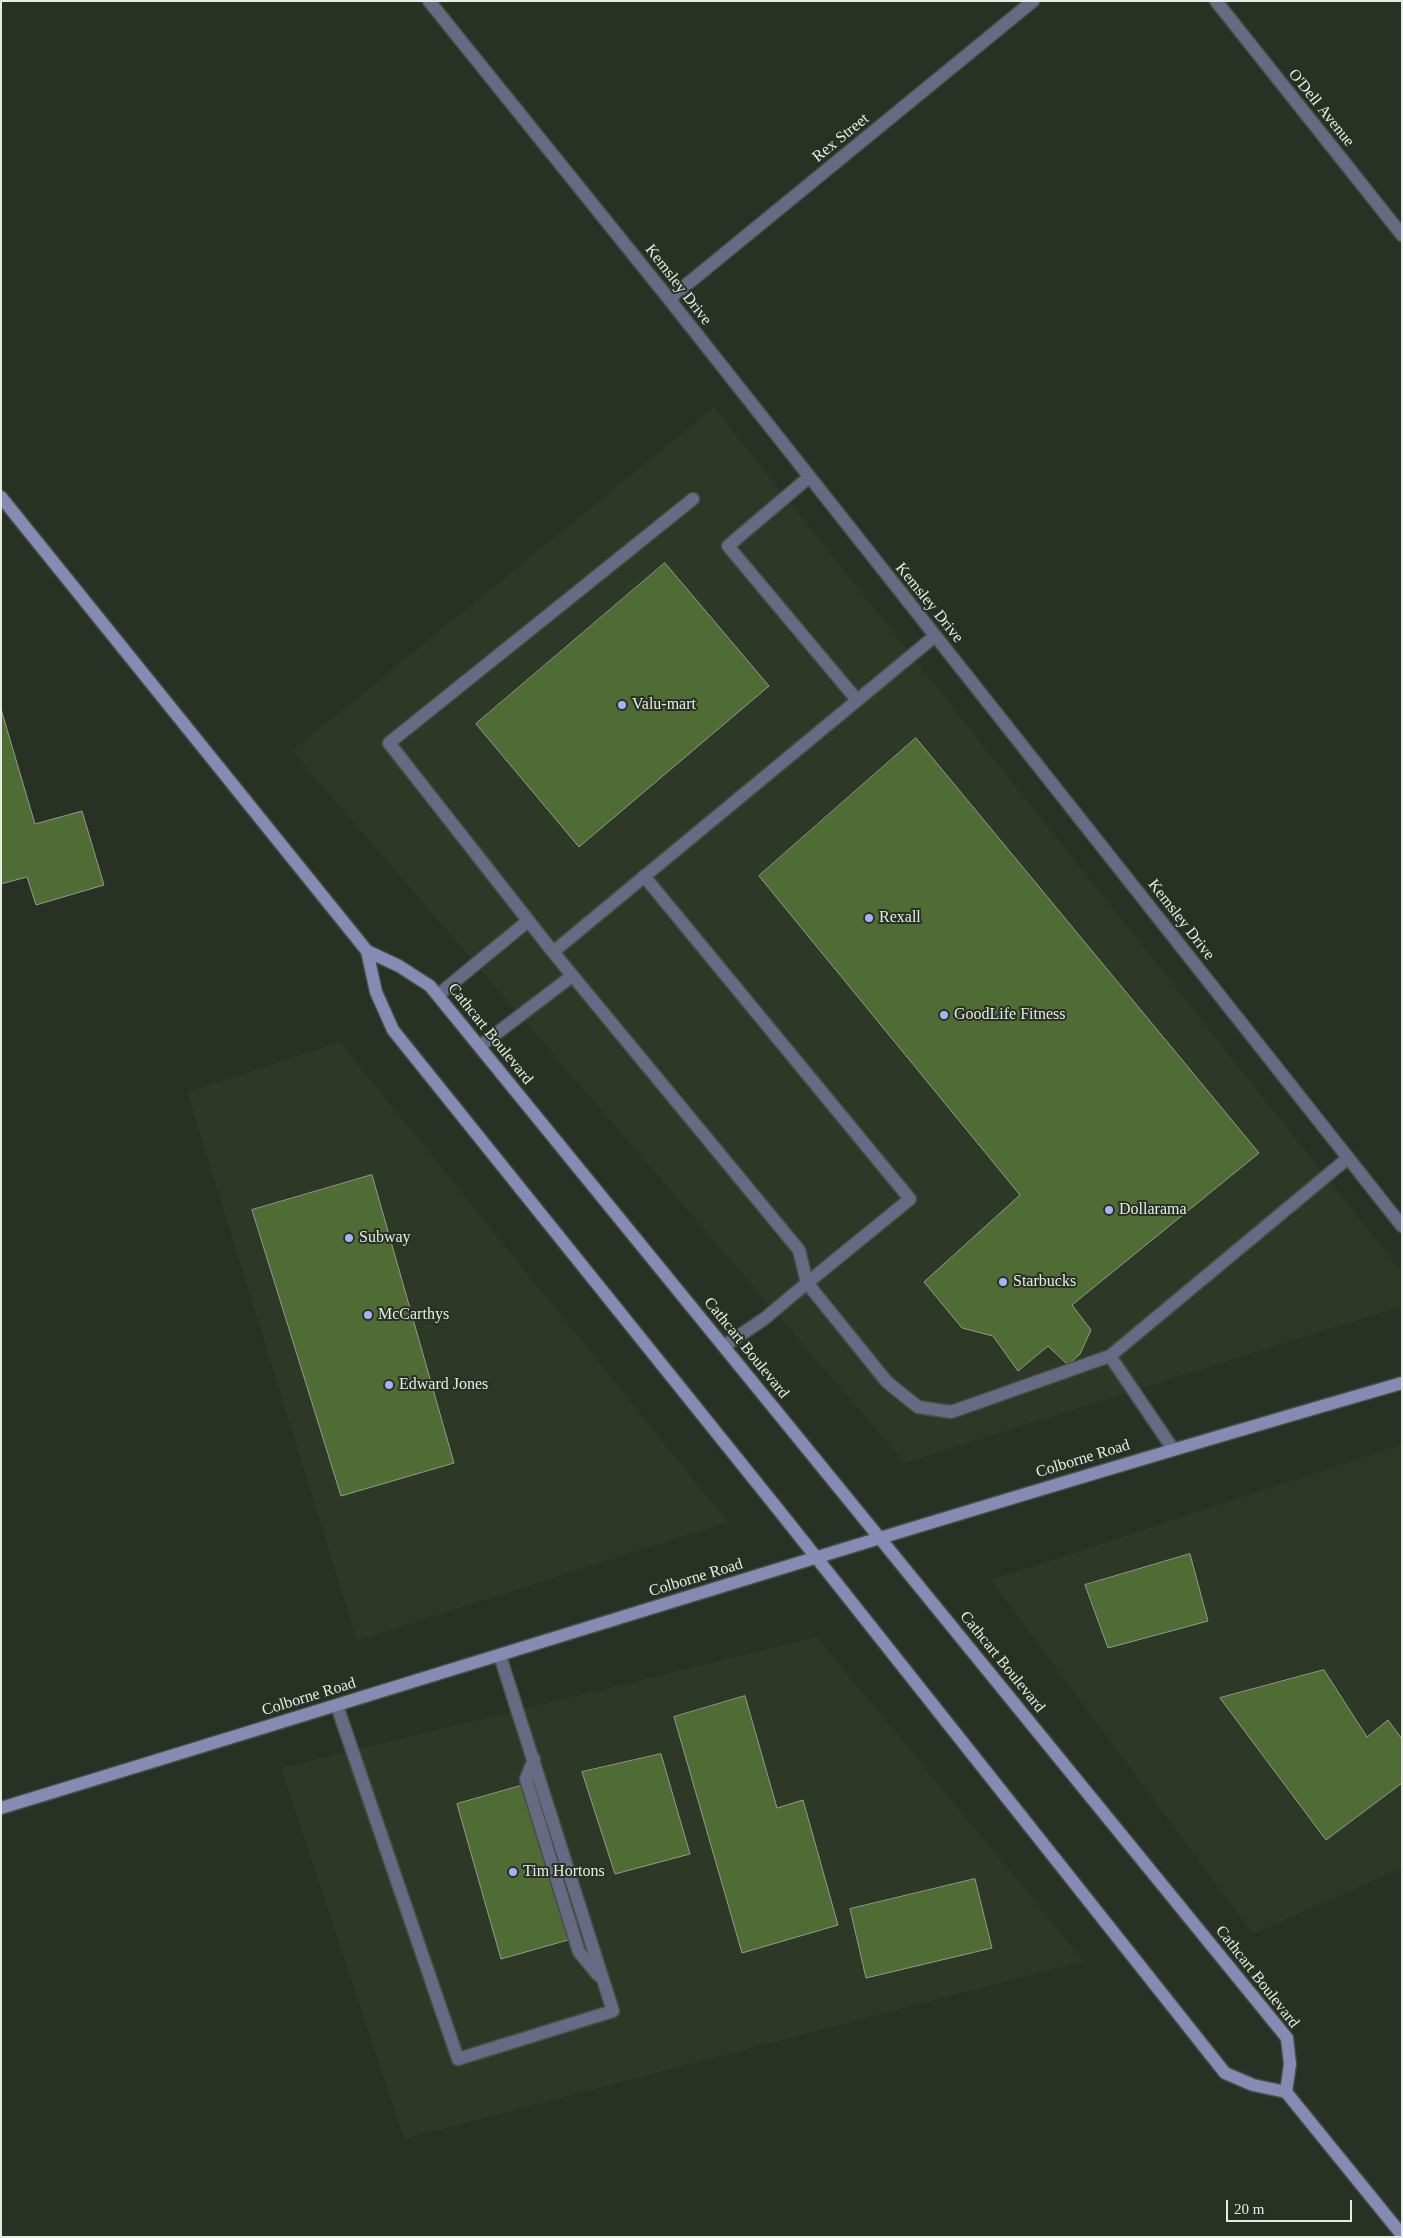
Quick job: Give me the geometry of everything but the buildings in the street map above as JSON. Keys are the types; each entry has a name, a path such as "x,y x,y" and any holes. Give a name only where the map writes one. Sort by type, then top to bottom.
{"main road":[{"path":"1,497 367,951 376,992 393,1030 817,1558 1225,2074 1253,2085 1286,2092 1402,2235"},
{"name":"Cathcart Boulevard","path":"367,951 399,966 430,986 438,995 1287,2038 1290,2064 1286,2092"},
{"name":"Colborne Road","path":"1,1808 1173,1449 1402,1383"}],"street":[{"name":"Kemsley Drive","path":"429,1 668,299 1402,1226"},
{"name":"Rex Street","path":"668,299 1033,1"},
{"name":"O'Dell Avenue","path":"1216,1 1402,235"},
{"path":"808,478 728,546 856,700"},
{"path":"693,498 389,743 572,976 799,1250 806,1282 887,1382 918,1407 951,1412 1110,1356 1348,1158"},
{"path":"553,952 935,636"},
{"path":"644,876 910,1199 806,1282 764,1319 724,1346"},
{"path":"438,995 528,921"},
{"path":"480,1046 572,976"},
{"path":"1110,1356 1173,1449"},
{"path":"337,1706 458,2059 613,2010 500,1656"}],"shaded area":[{"path":"714,407 1402,1272 1402,1306 905,1463 292,751"},
{"path":"340,1042 728,1522 357,1641 187,1092"},
{"path":"1402,1444 1402,1868 1253,1934 991,1580"},
{"path":"817,1637 1084,1961 404,2139 281,1768"}],"place":[{"name":"Valu-mart","path":"622,705"},
{"name":"Rexall","path":"869,918"},
{"name":"GoodLife Fitness","path":"944,1015"},
{"name":"Dollarama","path":"1109,1210"},
{"name":"Subway","path":"349,1238"},
{"name":"Starbucks","path":"1003,1282"},
{"name":"McCarthys","path":"368,1315"},
{"name":"Edward Jones","path":"389,1385"},
{"name":"Tim Hortons","path":"513,1872"}]}
